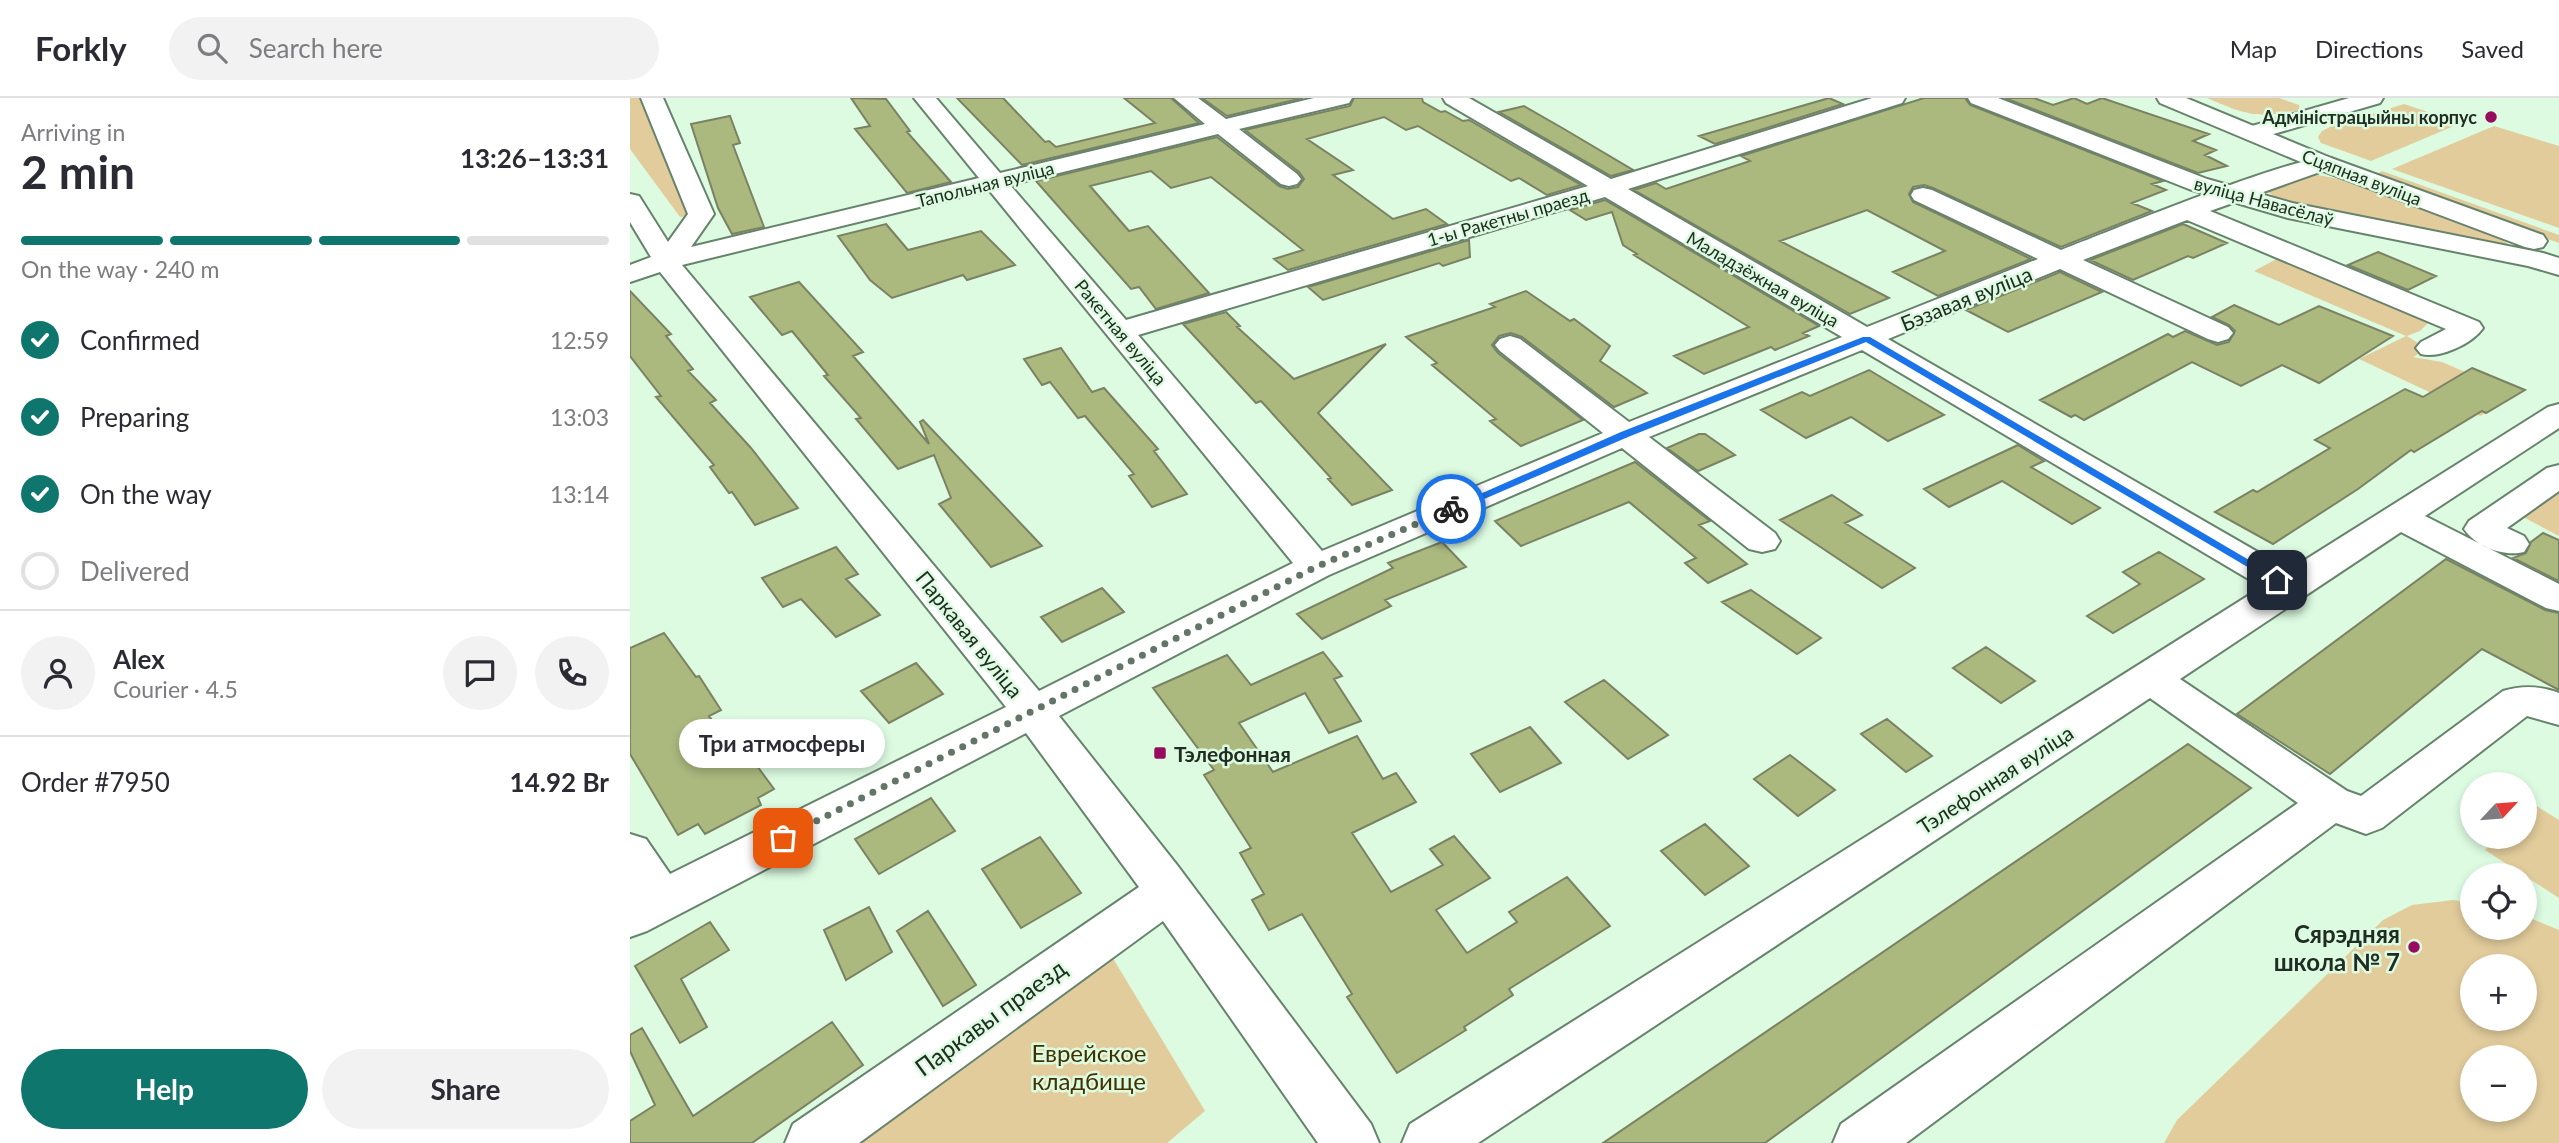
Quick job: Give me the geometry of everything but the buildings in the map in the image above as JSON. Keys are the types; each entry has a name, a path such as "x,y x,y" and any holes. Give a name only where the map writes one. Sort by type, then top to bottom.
{"street":[{"path":"640,270 701,214 652,98"},
{"name":"Ракетная вуліца","path":"925,98 1316,567"},
{"path":"1185,98 1289,179"},
{"name":"Тапольная вуліца","path":"640,270 1341,98"},
{"name":"Маладзёжная вуліца","path":"1454,98 2290,587"},
{"name":"1-ы Ракетны праезд","path":"1120,331 1608,188 1894,98"},
{"name":"вуліца Навасёлаў","path":"1979,98 2198,184 2232,194 2288,210 2534,259 2559,267"},
{"name":"Сцяпная вуліца","path":"2168,98 2323,163 2559,250"},
{"path":"2253,133 2372,98"},
{"name":"Бэзавая вуліца","path":"645,908 1316,567 1625,435 2061,260 2232,194 2323,163"},
{"path":"1923,195 2218,333"},
{"name":"Паркавая вуліца","path":"630,201 640,270 681,281 1033,712 1351,1143"},
{"path":"2190,212 2469,328 2431,348"},
{"path":"1510,345 1762,541"},
{"name":"Тэлефонная вуліца","path":"1430,1143 2559,414"},
{"path":"2511,544 2482,529 2559,475"},
{"path":"2401,518 2559,599"},
{"path":"2150,678 2331,803 2366,816 2518,701 2541,702 2559,710"},
{"path":"1861,1143 2331,803"},
{"path":"630,852 645,908"},
{"name":"Паркавы праезд","path":"813,1143 1168,892"}],"green space":[{"path":"630,98 648,98 690,216 680,217 630,149"},
{"path":"2207,98 2279,98 2299,105 2300,110 2252,114"},
{"path":"2404,104 2461,123 2371,161 2321,143 2318,137 2330,127"},
{"path":"2494,126 2559,146 2559,228 2392,169"},
{"path":"2382,171 2559,235 2559,243 2373,176"},
{"path":"2312,174 2351,181 2497,236 2508,244 2503,246 2281,201 2265,190"},
{"path":"2284,255 2431,320 2420,331 2407,336 2427,349 2413,357 2442,362 2465,372 2462,375 2486,413 2480,416 2359,359 2406,336 2254,271"},
{"path":"2559,484 2559,536 2525,518 2523,511"},
{"path":"2538,807 2559,820 2559,898 2537,884 2537,863 2505,863 2485,850 2538,849"},
{"path":"2453,900 2460,901 2460,940 2537,940 2537,921 2559,930 2559,1143 2164,1143 2177,1120 2383,920 2412,905"},
{"name":"Еврейское кладбище","path":"1111,955 1205,1111 1167,1143 857,1143"}],"way so far":[{"path":"783,838 1316,567 1451,509"}],"place":[{"name":"Адміністрацыйны корпус","path":"2491,117"},
{"name":"Тэлефонная","path":"1160,753"},
{"name":"Три атмосферы","path":"783,838"},
{"name":"Сярэдняя школа № 7","path":"2414,947"}],"route":[{"path":"1451,509 1625,435 1867,339 2277,580"}]}
